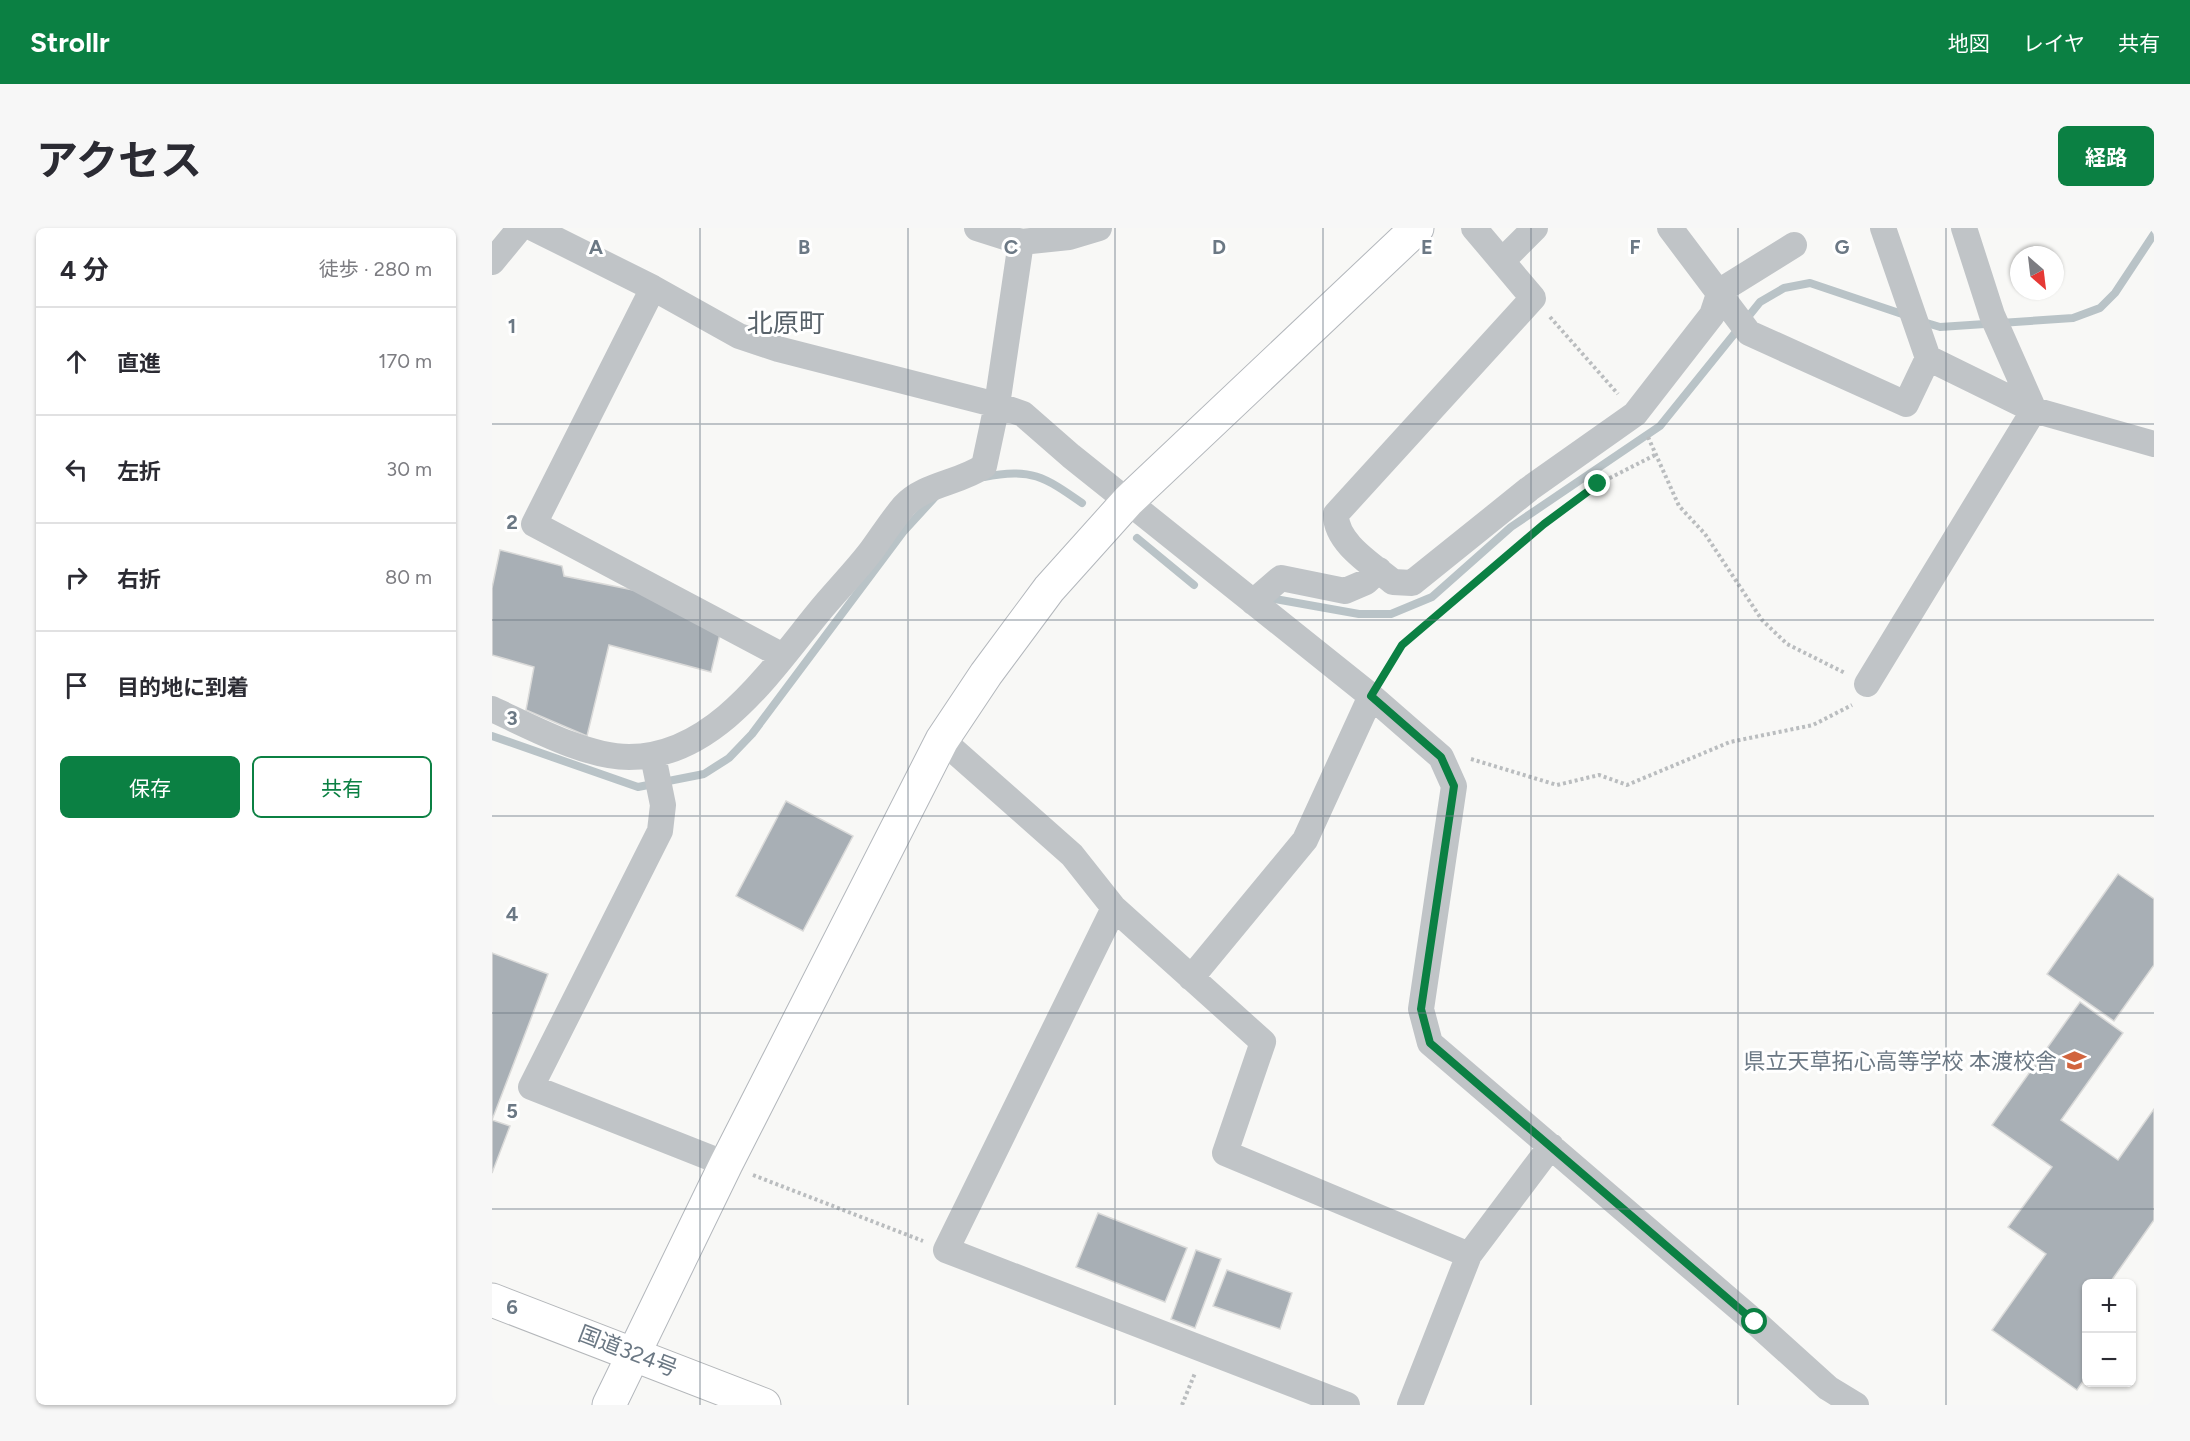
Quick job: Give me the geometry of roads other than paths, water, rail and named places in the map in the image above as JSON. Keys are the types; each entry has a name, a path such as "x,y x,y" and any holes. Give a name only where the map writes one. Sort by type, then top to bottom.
{"main road":[{"path":"609,1405 636,1354 726,1164 942,740 1048,589 1128,501 1417,228"},
{"name":"国道324号","path":"492,1300 764,1405"}],"street":[{"path":"492,262 520,228"},
{"path":"533,228 653,288 739,336 778,349 997,405 1023,414 1371,696 1441,757 1454,786 1421,1009 1430,1043 1828,1388 1856,1405"},
{"path":"977,228 1021,242 1069,237 1099,228"},
{"path":"1474,228 1533,298 1336,514 1335,526 1342,537 1393,582 1412,584 1529,489 1635,414 1726,299 1794,245"},
{"path":"1502,261 1535,228"},
{"path":"1671,228 1726,299 1749,333 1906,404 1920,335 1883,228"},
{"path":"1964,228 1992,315 2034,410"},
{"path":"657,775 676,750 702,735 735,709 783,656 870,552 903,507 920,494 972,475 984,466 997,405 1021,242"},
{"path":"653,288 534,524 783,656"},
{"path":"1920,335 2034,410 2154,444"},
{"path":"1867,684 2034,410"},
{"path":"1254,602 1281,578 1345,591 1366,582 1379,570"},
{"path":"1191,978 1305,840 1371,696"},
{"path":"492,709 584,748 627,757 657,775 663,805 660,831 531,1087 726,1164"},
{"path":"942,740 1072,855 1114,909 1263,1042 1225,1153 1469,1255"},
{"path":"1114,909 946,1250 1347,1405"},
{"path":"1410,1405 1469,1255 1551,1146"}],"waterway":[{"path":"1920,321 1940,327 2073,318 2100,308 2115,293 2154,234"},
{"path":"1275,599 1359,614 1391,614 1432,597 1511,527 1660,426 1760,302 1784,288 1810,283 1908,316"},
{"path":"984,477 1014,473 1036,476 1082,503"},
{"path":"492,736 638,787 704,774 729,758 752,734 903,532 936,496"},
{"path":"1137,538 1194,585"}],"place":[{"name":"県立天草拓心高等学校 本渡校舎","path":"2075,1061"}],"district":[{"name":"北原町","path":"786,323"}]}
